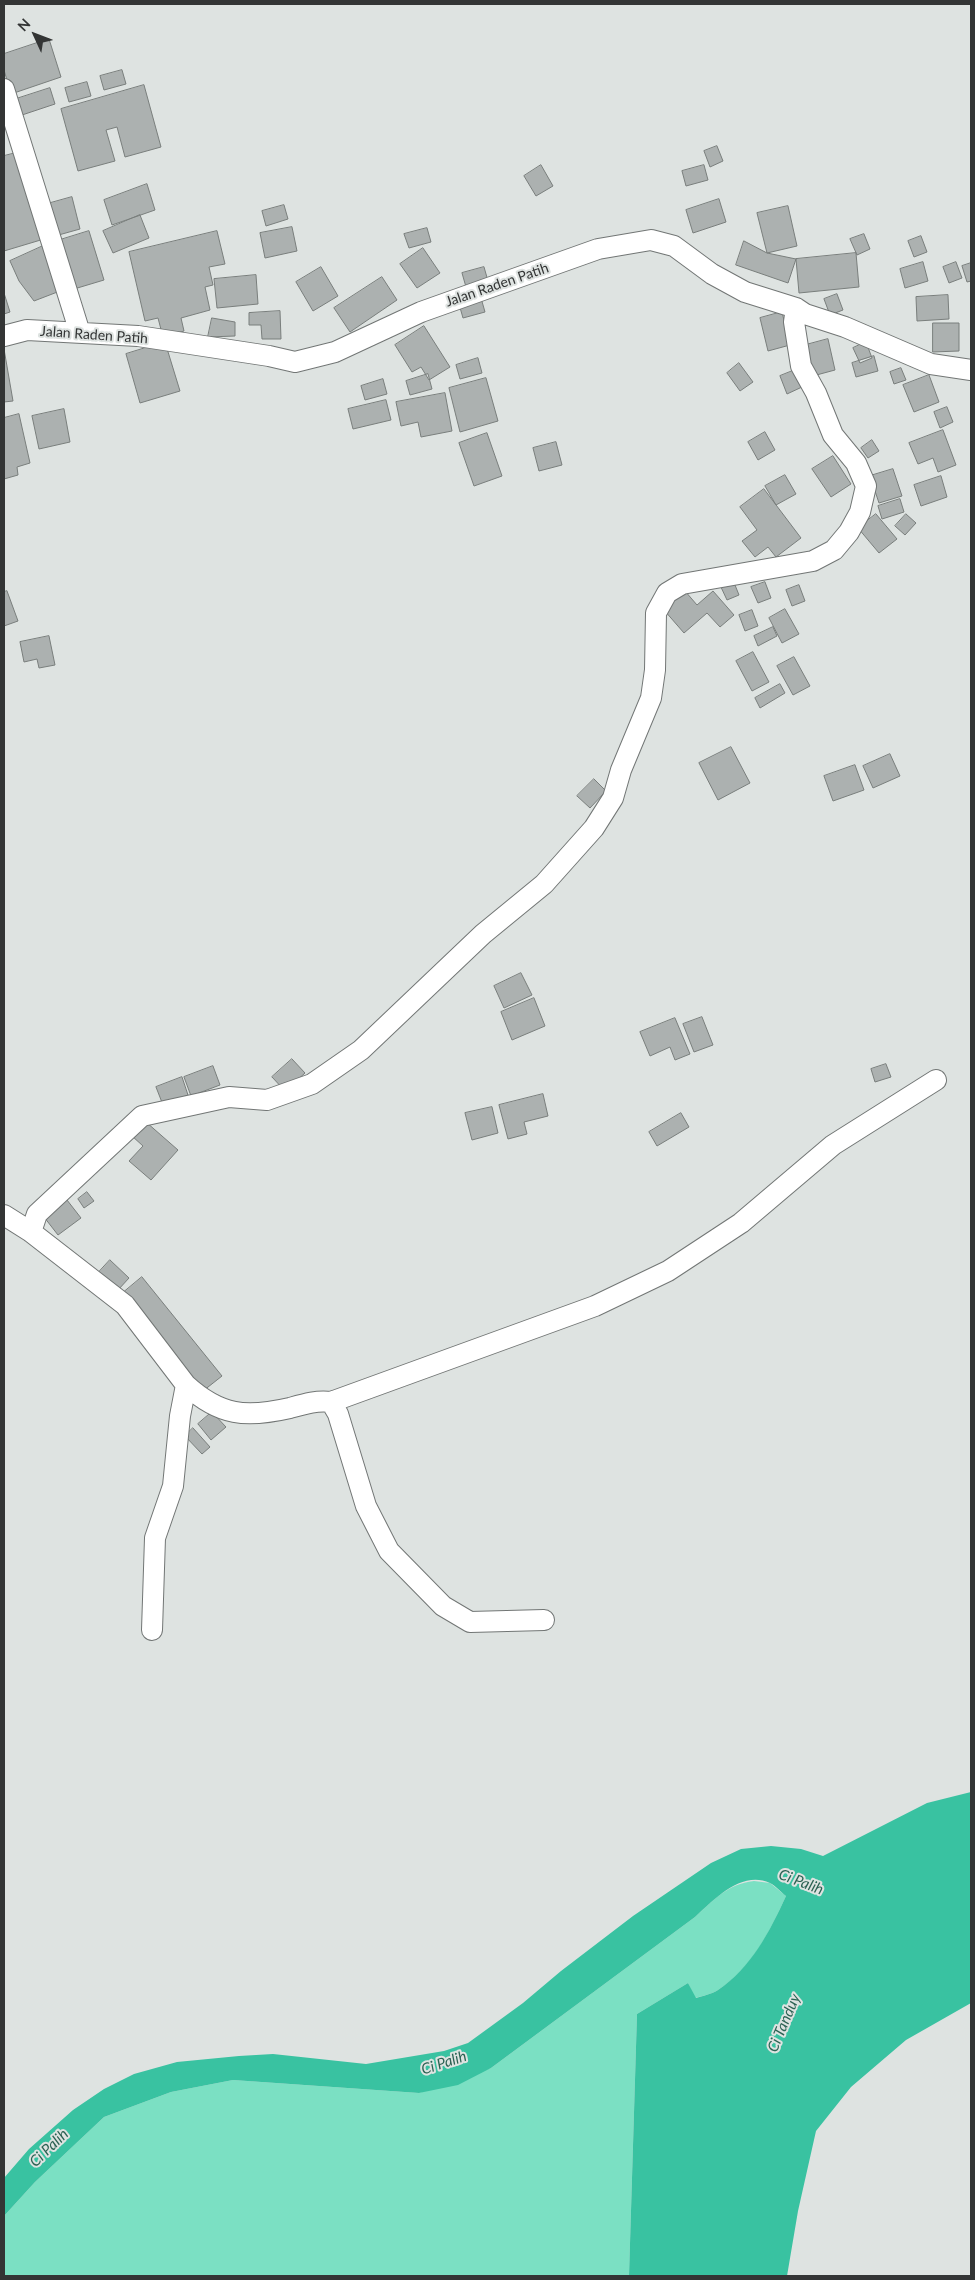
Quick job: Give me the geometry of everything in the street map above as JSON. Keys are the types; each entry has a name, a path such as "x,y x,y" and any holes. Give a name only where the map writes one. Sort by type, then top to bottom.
{"street":[{"path":"4,89 80,333"},
{"name":"Jalan Raden Patih","path":"4,336 27,330 166,340 295,362 335,352 420,312 598,249 651,240 674,246 712,274 745,292 796,308 805,314 845,327 931,364 971,370"},
{"path":"31,1232 37,1214 142,1116 229,1097 267,1100 312,1084 361,1050 482,934 544,884 594,828 613,798 621,770 651,698 655,670 656,613 667,593 682,584 813,561 834,550 849,532 860,512 866,486 856,463 833,436 816,392 802,366 794,322 796,308"},
{"path":"4,1215 31,1232 125,1306 186,1385 205,1402 239,1414 280,1410 320,1400 332,1402 594,1306 668,1270 741,1223 833,1145 936,1080"},
{"path":"152,1630 155,1538 173,1486 180,1416 186,1385"},
{"path":"332,1402 338,1414 366,1506 389,1551 443,1606 470,1622 544,1620"}],"shaded area":[{"path":"754,1881 770,1883 786,1896 759,1948 741,1971 713,1993 695,1998 688,1983 637,2014 629,2276 4,2276 4,2216 35,2182 104,2117 171,2092 233,2080 419,2093 491,2068 695,1917 728,1889"}],"water":[{"path":"971,1792 971,2003 906,2040 851,2087 816,2131 798,2211 787,2276 629,2276 637,2014 688,1983 696,1998 713,1993 740,1971 750,1960 766,1935 786,1896 772,1884 759,1880 749,1880 719,1895 695,1917 491,2068 458,2085 419,2093 233,2080 171,2092 104,2117 35,2182 4,2216 4,2178 29,2149 73,2110 104,2089 134,2074 177,2062 273,2054 366,2064 444,2051 468,2043 523,2003 561,1971 633,1916 711,1863 741,1849 771,1846 801,1849 823,1856 927,1803"}],"building":[{"path":"49,39 61,77 11,94 4,70 4,54"},
{"path":"122,70 126,84 104,90 100,76"},
{"path":"87,82 91,96 69,102 65,88"},
{"path":"144,85 161,147 125,157 117,127 106,130 115,161 78,171 61,109"},
{"path":"50,88 55,104 22,115 16,99"},
{"path":"717,146 723,161 710,167 704,151"},
{"path":"20,152 44,239 4,251 4,156"},
{"path":"541,165 553,186 536,196 524,176"},
{"path":"704,165 708,180 686,186 682,171"},
{"path":"147,184 155,210 112,225 104,200"},
{"path":"72,197 80,229 55,236 47,204"},
{"path":"719,199 726,222 693,233 686,210"},
{"path":"284,205 288,219 266,226 262,211"},
{"path":"788,206 797,246 767,253 757,213"},
{"path":"140,215 149,238 113,253 103,231"},
{"path":"292,227 297,251 265,258 260,233"},
{"path":"427,228 431,242 409,248 404,234"},
{"path":"89,231 104,280 74,289 60,240"},
{"path":"217,231 225,264 209,267 213,285 205,287 210,310 181,318 184,331 163,337 158,318 145,321 129,252"},
{"path":"864,234 870,249 857,255 850,239"},
{"path":"921,236 927,252 914,257 908,241"},
{"path":"744,241 767,253 796,259 788,283 736,265"},
{"path":"43,246 60,291 34,301 19,281 10,261"},
{"path":"423,248 440,273 417,288 400,264"},
{"path":"856,253 859,287 799,293 796,259"},
{"path":"923,262 928,281 905,288 900,269"},
{"path":"956,262 962,278 949,283 943,267"},
{"path":"971,263 971,281 967,282 962,266"},
{"path":"321,267 338,296 313,311 296,282"},
{"path":"484,267 488,281 466,287 462,273"},
{"path":"256,275 258,304 217,308 214,279"},
{"path":"382,277 397,300 350,332 334,308"},
{"path":"4,293 10,312 4,314"},
{"path":"837,294 843,310 830,315 824,299"},
{"path":"948,295 949,319 917,321 916,297"},
{"path":"481,298 485,312 463,318 459,304"},
{"path":"280,311 281,339 262,339 261,325 249,325 249,313"},
{"path":"782,312 790,345 768,351 760,318"},
{"path":"212,318 235,322 235,336 208,337"},
{"path":"933,323 959,323 959,351 933,352"},
{"path":"424,326 450,367 429,380 421,367 412,372 395,345"},
{"path":"828,339 835,370 809,377 802,346"},
{"path":"165,342 180,391 140,403 126,354"},
{"path":"866,342 872,358 860,363 853,348"},
{"path":"4,349 13,401 4,402"},
{"path":"874,356 878,371 856,377 852,363"},
{"path":"478,358 482,373 460,379 456,365"},
{"path":"739,363 753,382 740,391 727,373"},
{"path":"901,368 906,380 894,384 890,372"},
{"path":"795,370 802,387 787,394 780,376"},
{"path":"428,374 432,389 410,395 406,381"},
{"path":"929,375 939,402 914,412 903,385"},
{"path":"486,378 498,421 460,432 449,388"},
{"path":"383,379 387,394 365,400 361,386"},
{"path":"445,393 452,431 421,437 418,422 401,426 396,402"},
{"path":"386,400 391,420 353,429 348,409"},
{"path":"947,407 953,422 940,428 934,412"},
{"path":"64,409 70,442 39,449 32,416"},
{"path":"19,414 30,463 17,467 18,475 4,479 4,418"},
{"path":"943,430 956,465 938,472 933,458 918,464 909,443"},
{"path":"765,432 775,450 758,460 748,442"},
{"path":"487,433 502,476 474,486 459,443"},
{"path":"872,440 879,451 868,458 861,448"},
{"path":"556,442 562,465 539,471 533,448"},
{"path":"833,456 851,484 831,497 812,469"},
{"path":"893,469 902,496 879,503 870,476"},
{"path":"785,475 796,494 776,505 765,486"},
{"path":"941,476 947,497 921,506 914,485"},
{"path":"764,489 801,538 776,557 768,547 755,557 742,541 757,530 740,507"},
{"path":"900,499 904,512 882,519 878,506"},
{"path":"876,514 897,539 879,553 858,528"},
{"path":"906,514 916,523 905,535 895,526"},
{"path":"733,580 739,595 727,600 720,585"},
{"path":"765,582 771,598 758,603 751,587"},
{"path":"799,585 805,601 792,606 786,590"},
{"path":"7,591 18,621 4,626 4,592"},
{"path":"685,591 697,605 713,591 734,615 720,627 707,613 684,633 664,610"},
{"path":"785,609 799,634 782,643 769,618"},
{"path":"752,610 758,626 745,631 739,615"},
{"path":"773,627 777,636 758,646 754,636"},
{"path":"49,636 55,665 39,668 37,659 24,662 20,642"},
{"path":"753,652 769,682 752,691 736,661"},
{"path":"794,657 810,686 793,695 777,666"},
{"path":"780,684 785,693 760,708 755,698"},
{"path":"731,747 750,783 718,800 699,763"},
{"path":"890,754 900,776 873,788 863,766"},
{"path":"855,765 864,790 833,801 824,776"},
{"path":"594,779 606,791 590,808 577,796"},
{"path":"521,973 532,995 504,1008 494,986"},
{"path":"534,998 545,1026 512,1040 501,1012"},
{"path":"702,1017 713,1045 694,1052 683,1024"},
{"path":"675,1018 690,1054 675,1060 670,1047 650,1056 640,1032"},
{"path":"292,1059 305,1073 285,1091 272,1077"},
{"path":"886,1064 891,1077 875,1082 871,1069"},
{"path":"213,1066 220,1085 191,1096 184,1077"},
{"path":"182,1077 188,1095 163,1105 156,1087"},
{"path":"543,1094 548,1116 524,1122 527,1134 508,1139 499,1105"},
{"path":"492,1107 498,1133 472,1140 465,1113"},
{"path":"681,1113 689,1127 657,1146 649,1132"},
{"path":"146,1122 178,1150 151,1180 129,1161 143,1146 132,1136"},
{"path":"87,1192 94,1201 84,1208 78,1199"},
{"path":"67,1200 81,1218 58,1235 44,1217"},
{"path":"110,1260 129,1278 118,1290 99,1272"},
{"path":"142,1277 222,1376 203,1391 124,1292"},
{"path":"212,1412 226,1427 211,1440 198,1424"},
{"path":"193,1428 210,1447 202,1454 185,1436"}],"water label":[{"name":"Ci Palih","path":"801,1882"},
{"name":"Ci Tanduy","path":"784,2023"},
{"name":"Ci Palih","path":"444,2063"},
{"name":"Ci Palih","path":"49,2148"}]}
